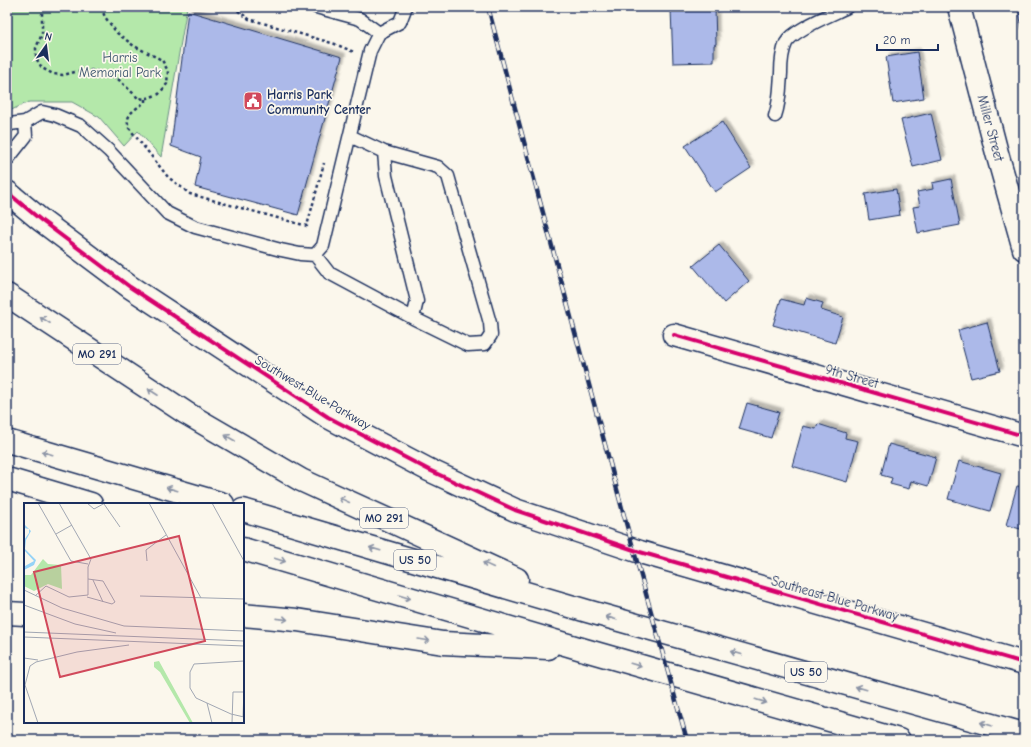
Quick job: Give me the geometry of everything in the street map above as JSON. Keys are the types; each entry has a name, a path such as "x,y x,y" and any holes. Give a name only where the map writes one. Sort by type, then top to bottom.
{"main road":[{"name":"Miller Street","path":"960,7 997,153 1024,249"},
{"name":"Southwest Blue Parkway","path":"7,192 42,221 130,287 328,417 429,470 515,510 640,552"},
{"name":"MO 291","path":"7,295 186,413 301,480 587,611"},
{"name":"9th Street","path":"674,335 1024,436"},
{"path":"7,441 219,503"},
{"path":"7,479 88,503"},
{"name":"US 50","path":"244,510 587,611 1024,734"},
{"path":"244,549 585,650 899,740"},
{"name":"Southeast Blue Parkway","path":"640,552 1024,664"},
{"path":"7,613 24,614"},
{"path":"244,615 297,620 443,643 585,650"}],"lane":[{"path":"316,7 360,20 379,33"},
{"path":"315,255 323,246 370,51 379,33 400,22 405,9 404,7"},
{"path":"775,116 779,107 782,63 787,42 792,36 807,27 848,7"},
{"path":"7,127 10,124 25,122 42,112 55,115 80,126 109,151 167,213 195,227 281,250 315,255 329,273 413,318 468,345 485,344 491,335 490,323 448,176 438,167 384,152 350,136"},
{"path":"7,160 26,136 25,122"},
{"path":"384,152 386,176 417,301 413,318"}],"path":[{"path":"44,7 42,14 42,34 36,48 36,58 42,68 52,74 63,75 94,70 117,78 138,98 145,99 159,94 167,84 168,71 162,60 134,46 117,33 105,17 101,7"},
{"path":"233,7 249,19 335,44 355,52"},
{"path":"145,99 145,102 128,116 127,121 129,128 168,177 190,194 307,226 326,158"}],"green space":[{"name":"Harris Memorial Park","path":"7,7 187,7 161,157 138,131 124,146 99,117 72,102 29,102 7,112"}],"building":[{"path":"1018,7 1024,7 1024,33 1023,33"},
{"path":"715,8 716,44 714,45 714,62 673,63 671,9"},
{"name":"Harris Park Community Center","path":"188,11 342,57 298,215 195,187 201,157 171,146"},
{"path":"917,52 924,98 893,103 886,57"},
{"path":"931,113 942,160 913,167 901,120"},
{"path":"722,122 751,168 715,192 685,146"},
{"path":"951,179 960,225 918,233 913,207 920,206 917,192 933,189 932,183"},
{"path":"896,189 900,215 869,220 865,194"},
{"path":"719,245 749,281 724,303 693,266"},
{"path":"806,298 823,303 821,310 843,317 835,343 773,325 781,299 804,305"},
{"path":"987,322 1000,371 971,378 958,330"},
{"path":"747,403 779,412 771,438 739,429"},
{"path":"818,424 846,433 845,438 858,441 847,482 792,466 803,426 816,429"},
{"path":"889,444 936,457 928,486 911,481 909,489 890,484 892,478 881,475"},
{"path":"959,461 1001,473 990,511 948,499"},
{"path":"1017,486 1024,487 1024,530 1006,525"}],"railway":[{"path":"488,7 623,512 687,740"}],"cycle path":[{"path":"7,192 42,221 130,287 328,417 429,470 515,510 640,552 1024,663"},
{"path":"674,335 1024,436"}],"place":[{"name":"Harris Park Community Center","path":"253,101"}]}
